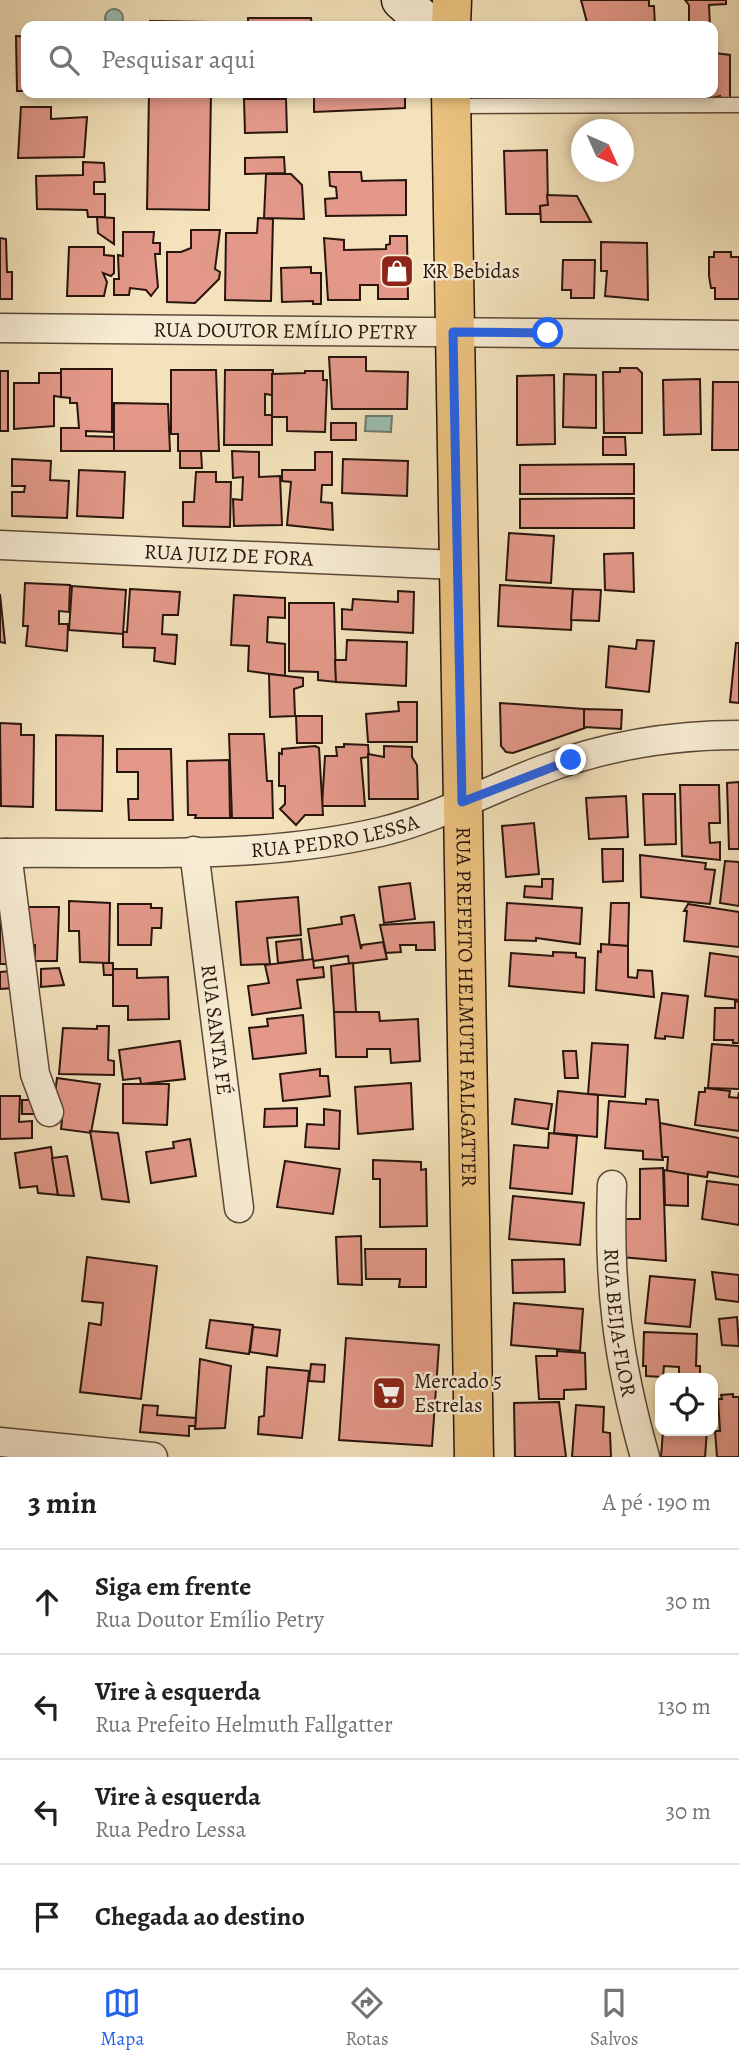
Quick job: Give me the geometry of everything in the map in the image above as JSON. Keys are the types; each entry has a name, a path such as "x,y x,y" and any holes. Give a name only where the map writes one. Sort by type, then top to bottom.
{"main road":[{"path":"451,21 452,0"},
{"name":"RUA PREFEITO HELMUTH FALLGATTER","path":"451,99 474,1457"}],"street":[{"path":"401,0 424,21"},
{"name":"RUA DOUTOR EMÍLIO PETRY","path":"0,328 739,335"},
{"name":"RUA JUIZ DE FORA","path":"0,545 457,565"},
{"name":"RUA PEDRO LESSA","path":"4,853 255,849 353,838 424,820 542,770 633,742 669,737 739,736"},
{"name":"RUA SANTA FÉ","path":"194,851 239,1208"},
{"path":"4,853 35,1074 49,1112"},
{"name":"RUA BEIJA-FLOR","path":"612,1185 609,1257 615,1326 628,1398 645,1457"},
{"path":"0,1442 33,1451 153,1457"}],"lane":[{"path":"451,99 739,105"}],"shaded area":[{"path":"114,9 122,15 122,21 106,21 105,18 108,12"},
{"path":"366,416 392,416 391,432 365,431"}],"building":[{"path":"581,0 649,0 649,6 654,6 655,21 587,21"},
{"path":"685,0 726,0 726,4 709,5 710,21 689,21 689,5"},
{"path":"248,18 311,18 311,21 248,21"},
{"path":"16,36 21,36 21,91 17,91"},
{"path":"718,53 730,55 730,98 720,96"},
{"path":"149,98 211,98 209,210 147,209"},
{"path":"314,98 405,98 405,108 314,112"},
{"path":"244,99 286,99 287,132 245,133"},
{"path":"21,107 51,107 51,119 87,117 84,157 18,158"},
{"path":"547,150 548,205 540,206 541,214 506,214 504,151"},
{"path":"284,157 285,173 245,174 245,158"},
{"path":"83,162 104,163 105,182 94,182 94,194 105,194 105,217 88,217 87,210 37,209 36,176 83,175"},
{"path":"329,172 361,172 362,181 406,180 406,215 326,216 325,199 337,198 336,187 330,186"},
{"path":"266,174 291,174 302,185 304,219 264,218"},
{"path":"547,195 577,196 591,222 541,222 540,206 548,205"},
{"path":"97,217 114,218 114,244 98,233"},
{"path":"258,218 273,219 271,301 225,300 226,233 257,233"},
{"path":"191,230 220,230 215,269 220,272 219,279 195,303 167,302 167,252 181,252 191,248"},
{"path":"123,232 154,232 153,243 160,243 160,254 155,254 158,287 151,296 146,290 130,288 129,295 114,295 114,279 119,279 118,255 123,256"},
{"path":"390,236 407,236 408,299 378,299 378,285 360,285 360,300 328,300 324,238 344,240 344,250 386,249 386,245 390,244"},
{"path":"0,238 6,239 7,272 12,272 12,299 0,299"},
{"path":"601,242 647,243 648,300 605,296 607,271 601,271"},
{"path":"69,247 104,247 104,255 114,256 114,273 111,276 103,273 107,282 104,296 67,296"},
{"path":"714,252 731,252 731,257 739,257 739,299 715,299 715,288 711,288 709,276 709,257 714,257"},
{"path":"563,260 595,260 594,298 571,298 571,290 562,290"},
{"path":"311,267 311,273 321,273 321,304 313,304 313,301 282,302 281,268"},
{"path":"329,357 366,357 366,371 408,372 407,409 332,409"},
{"path":"620,368 637,368 642,373 642,433 604,433 603,372 620,372"},
{"path":"61,369 112,369 112,432 86,431 86,436 114,437 114,451 61,451 61,428 79,428 77,403 70,403 70,398 61,397"},
{"path":"171,370 216,370 219,451 178,451 178,434 171,434"},
{"path":"225,370 273,370 272,395 265,394 265,415 272,415 272,445 224,445"},
{"path":"0,371 8,371 8,431 0,431"},
{"path":"323,371 323,380 327,380 325,432 287,431 287,417 272,417 272,374"},
{"path":"39,373 61,373 61,397 54,396 54,426 14,429 14,383 39,383"},
{"path":"564,374 596,375 596,428 563,427"},
{"path":"554,375 555,444 517,445 517,376"},
{"path":"700,379 701,434 664,435 663,380"},
{"path":"713,382 739,382 739,450 712,450"},
{"path":"114,403 168,404 170,451 114,451"},
{"path":"331,423 356,423 356,440 331,440"},
{"path":"603,437 625,437 626,455 603,455"},
{"path":"180,451 201,451 202,468 180,468"},
{"path":"232,451 259,452 259,477 280,476 282,525 234,526 233,499 242,500 243,477 233,478"},
{"path":"315,452 332,452 332,485 322,485 321,502 332,503 333,530 287,525 291,482 282,481 282,470 315,470"},
{"path":"12,459 51,461 50,480 69,481 67,518 12,516 12,492 24,492 25,486 12,486"},
{"path":"343,459 408,461 407,496 342,493"},
{"path":"634,464 634,494 520,494 520,465"},
{"path":"79,470 125,472 123,518 77,516"},
{"path":"196,472 216,472 216,482 231,482 230,527 183,526 183,502 194,502"},
{"path":"634,498 634,528 520,528 520,499"},
{"path":"509,533 554,536 551,583 506,580"},
{"path":"633,553 634,592 605,590 604,554"},
{"path":"25,583 70,585 69,612 59,611 59,624 68,624 67,651 26,646 28,626 23,626"},
{"path":"500,585 573,589 571,630 498,626"},
{"path":"72,586 126,590 123,634 69,630"},
{"path":"130,589 180,592 178,615 163,615 162,634 177,635 175,664 154,661 155,648 123,647 123,632 127,632"},
{"path":"573,589 601,590 599,621 571,620"},
{"path":"398,591 414,592 413,633 342,629 342,609 352,610 353,599 398,602"},
{"path":"0,594 5,643 0,642"},
{"path":"234,595 285,598 285,618 268,617 267,642 285,644 285,676 248,671 249,646 231,645"},
{"path":"289,603 334,603 336,682 318,680 318,672 289,671"},
{"path":"347,640 407,642 406,686 336,682 335,660 346,660"},
{"path":"637,640 654,641 649,692 606,687 609,646 636,649"},
{"path":"736,643 739,643 739,703 730,702"},
{"path":"269,674 303,678 303,686 294,689 295,716 270,717"},
{"path":"398,702 417,702 417,742 368,742 366,714 399,711"},
{"path":"500,703 584,709 585,728 513,753 506,752 501,746"},
{"path":"584,709 622,710 621,729 584,727"},
{"path":"296,716 322,716 322,743 297,743"},
{"path":"0,723 21,724 21,735 34,735 33,807 1,806"},
{"path":"229,734 264,734 267,781 272,781 273,818 232,818"},
{"path":"56,735 103,736 102,811 56,810"},
{"path":"344,744 368,745 369,757 361,758 365,806 322,806 325,756 337,756 336,747 344,747"},
{"path":"315,746 319,748 323,815 305,815 296,825 280,809 285,804 285,786 279,786 279,753 282,754 282,749"},
{"path":"384,746 412,747 412,757 417,765 418,799 369,799 368,754 384,757"},
{"path":"117,749 171,749 173,820 129,820 128,799 138,799 138,772 117,772"},
{"path":"229,760 230,818 195,818 196,815 188,815 187,761"},
{"path":"739,782 739,849 729,849 727,783"},
{"path":"680,785 719,785 720,823 709,823 710,843 720,842 720,860 682,856"},
{"path":"643,794 675,794 676,844 645,845"},
{"path":"626,796 628,837 589,839 586,798"},
{"path":"534,823 539,874 506,877 502,826"},
{"path":"602,849 623,849 623,881 603,882"},
{"path":"640,855 706,863 705,869 715,870 710,904 641,897"},
{"path":"725,861 739,862 739,906 720,903"},
{"path":"542,879 553,879 552,899 524,897 525,886 542,887"},
{"path":"410,883 415,919 384,923 379,887"},
{"path":"0,897 9,964 0,964"},
{"path":"298,897 301,935 267,938 270,964 241,965 236,902"},
{"path":"69,901 110,903 109,963 80,962 79,931 69,931"},
{"path":"507,903 582,908 580,944 536,938 536,941 505,940"},
{"path":"611,903 629,903 628,946 609,945"},
{"path":"118,904 151,904 151,908 162,908 161,928 152,928 151,945 118,945"},
{"path":"688,904 739,912 739,947 684,941 687,911 684,911"},
{"path":"24,907 59,907 57,961 35,961 35,945 24,945"},
{"path":"354,915 361,949 362,945 383,942 387,959 349,964 348,956 313,961 308,929 342,924 341,917"},
{"path":"434,922 435,950 416,950 416,945 400,945 401,952 386,953 380,925"},
{"path":"301,939 303,960 278,963 276,942"},
{"path":"601,944 628,946 628,977 637,978 638,970 652,971 654,997 596,990 598,951 601,952"},
{"path":"553,952 576,953 576,957 585,958 584,993 509,986 511,953 553,956"},
{"path":"710,953 739,957 739,1000 705,996"},
{"path":"313,959 314,968 323,967 324,977 297,980 301,1008 252,1015 248,986 269,983 265,965"},
{"path":"103,963 113,963 113,975 104,975"},
{"path":"353,963 356,1012 334,1012 331,966"},
{"path":"59,968 64,985 41,987 41,969"},
{"path":"113,969 137,969 137,978 168,977 169,1019 128,1020 128,1006 113,1006"},
{"path":"11,971 13,988 0,989 0,972"},
{"path":"662,993 688,996 683,1038 655,1038"},
{"path":"735,1001 739,1002 739,1043 733,1043 733,1040 714,1040 715,1008 735,1008"},
{"path":"334,1012 379,1012 380,1021 418,1019 420,1061 391,1063 390,1049 367,1049 367,1057 336,1057"},
{"path":"303,1015 306,1053 253,1059 249,1028 268,1026 267,1019"},
{"path":"97,1026 109,1026 108,1060 114,1061 114,1075 59,1074 63,1028 97,1029"},
{"path":"180,1041 185,1079 141,1084 140,1078 123,1080 119,1050"},
{"path":"592,1043 628,1045 625,1097 588,1094"},
{"path":"712,1044 739,1046 739,1089 708,1088"},
{"path":"563,1051 576,1051 578,1078 565,1078"},
{"path":"320,1069 320,1076 328,1076 330,1096 283,1101 280,1074"},
{"path":"57,1078 100,1084 91,1133 61,1129 62,1120 52,1118"},
{"path":"411,1083 413,1129 358,1134 355,1087"},
{"path":"123,1084 169,1084 167,1125 123,1123"},
{"path":"705,1088 730,1091 729,1097 738,1098 739,1092 739,1131 695,1125 699,1092 705,1092"},
{"path":"558,1091 598,1095 597,1137 554,1133"},
{"path":"0,1096 20,1096 19,1122 32,1121 32,1138 0,1139"},
{"path":"515,1099 552,1104 548,1129 512,1124"},
{"path":"646,1099 658,1100 663,1160 643,1159 643,1151 605,1148 609,1101 646,1104"},
{"path":"22,1100 39,1100 39,1114 22,1114"},
{"path":"297,1108 297,1126 264,1127 265,1109"},
{"path":"324,1109 340,1111 339,1149 305,1147 307,1124 324,1125"},
{"path":"660,1123 739,1138 739,1177 708,1172 707,1177 667,1171 668,1157 662,1157"},
{"path":"90,1131 118,1133 129,1202 102,1199"},
{"path":"549,1133 577,1136 572,1194 510,1188 514,1145 548,1148"},
{"path":"190,1139 196,1176 151,1183 146,1152 174,1148 173,1142"},
{"path":"51,1147 58,1195 38,1193 37,1186 20,1188 15,1153"},
{"path":"67,1156 74,1196 58,1195 52,1158"},
{"path":"373,1160 421,1162 421,1170 426,1169 427,1226 380,1227 380,1179 373,1179"},
{"path":"285,1161 340,1169 333,1214 277,1207"},
{"path":"663,1168 666,1261 621,1257 620,1219 640,1219 640,1169"},
{"path":"664,1170 688,1174 688,1206 665,1205"},
{"path":"707,1181 739,1185 739,1225 702,1219"},
{"path":"513,1196 584,1203 580,1245 509,1239"},
{"path":"361,1236 362,1285 338,1284 336,1237"},
{"path":"365,1249 426,1249 426,1287 399,1287 400,1279 366,1279"},
{"path":"87,1257 157,1266 141,1399 80,1392 89,1323 101,1325 103,1303 82,1301"},
{"path":"564,1259 565,1292 513,1293 512,1260"},
{"path":"712,1272 739,1275 739,1302 716,1299"},
{"path":"650,1276 695,1280 690,1327 645,1323"},
{"path":"514,1303 583,1309 580,1351 511,1345"},
{"path":"737,1317 739,1346 722,1345 719,1319"},
{"path":"210,1320 253,1325 249,1354 206,1348"},
{"path":"253,1327 280,1330 277,1356 250,1352"},
{"path":"644,1332 697,1334 696,1366 700,1366 700,1373 679,1373 679,1367 664,1366 663,1373 646,1376 646,1366 643,1366"},
{"name":"Mercado 5 Estrelas","path":"346,1338 439,1345 432,1446 339,1440"},
{"path":"557,1351 585,1353 586,1389 564,1390 564,1399 539,1399 536,1356 557,1356"},
{"path":"200,1359 231,1366 225,1428 195,1429"},
{"path":"311,1364 325,1365 324,1382 309,1381"},
{"path":"267,1367 309,1371 302,1438 258,1434 259,1417 264,1416"},
{"path":"733,1394 733,1397 739,1397 739,1457 717,1457 715,1436 720,1431 718,1399 722,1399 721,1395"},
{"path":"559,1402 566,1457 515,1457 514,1403"},
{"path":"143,1405 158,1406 157,1415 196,1418 195,1426 189,1426 189,1436 140,1432"},
{"path":"576,1405 604,1407 603,1432 610,1433 611,1457 572,1457"},
{"path":"663,1436 707,1436 705,1457 661,1457"}],"place":[{"name":"KR Bebidas","path":"397,271"},
{"name":"Mercado 5 Estrelas","path":"389,1393"}],"route":[{"path":"548,333 453,332 462,802 571,760"}]}
